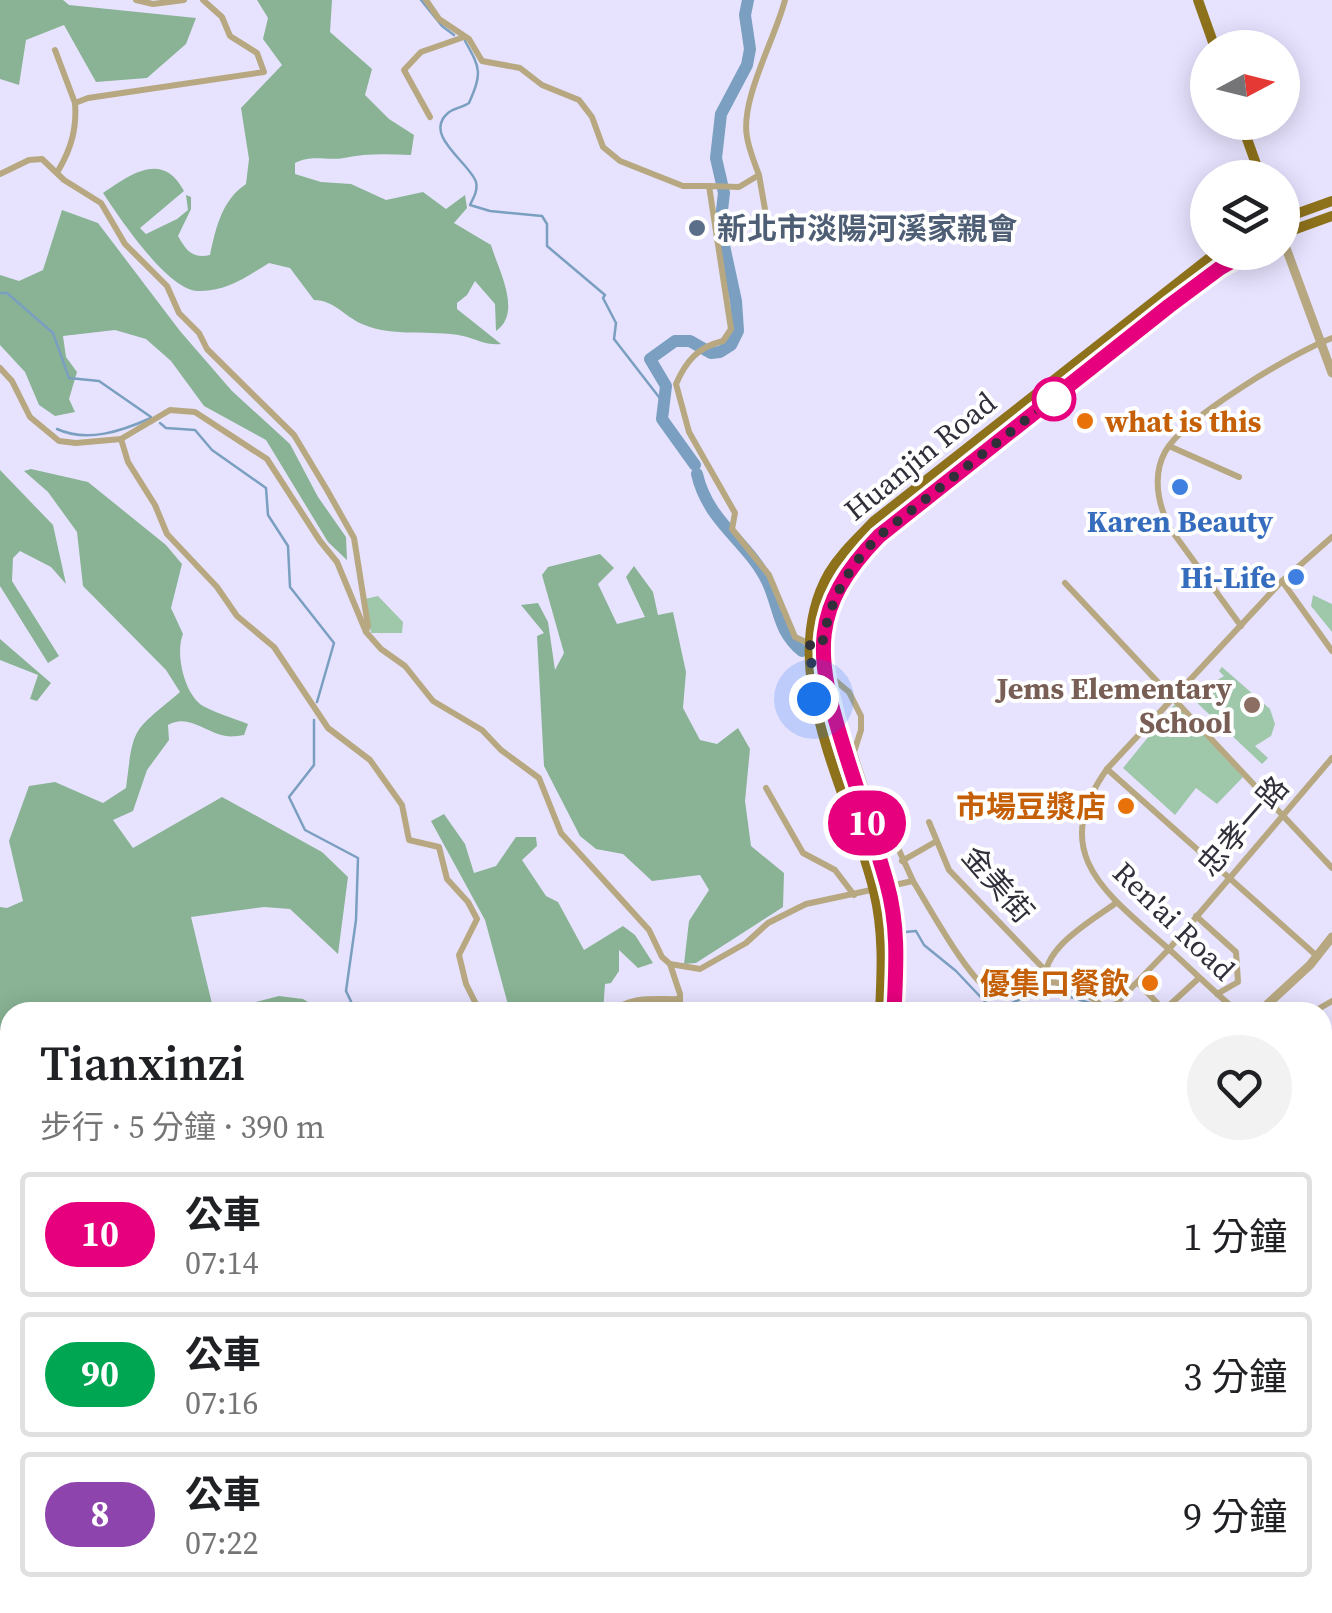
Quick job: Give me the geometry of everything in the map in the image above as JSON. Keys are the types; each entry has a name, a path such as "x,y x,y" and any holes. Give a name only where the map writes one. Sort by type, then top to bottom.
{"main road":[{"path":"1198,0 1209,30"},
{"path":"1300,212 1332,201"},
{"path":"1300,228 1332,216"},
{"name":"Huanjin Road","path":"881,1002 883,958 874,890 814,699 815,608 827,576 874,521 1194,270"},
{"name":"Huanjin Road","path":"894,1002 897,942 888,886 829,703 816,644 835,593 853,563 879,536 1217,270"}],"street":[{"path":"136,0 153,4 184,0"},
{"path":"75,103 264,72 257,52 230,36 222,17 200,0"},
{"path":"426,0 439,18 465,36 482,61 520,68 542,85 579,100 592,118 604,147 620,161 683,186 739,187 759,174"},
{"path":"766,215 759,174 747,138 748,105 776,35 784,0"},
{"path":"430,117 404,70 421,52 465,36"},
{"path":"56,50 75,103 76,124 69,153 58,171"},
{"path":"0,174 29,160 42,159 64,180 101,203 125,244 168,286 178,313 299,442 354,538 366,632"},
{"path":"708,186 732,329 723,342 701,349 676,384 690,432 735,512 732,528 769,574 791,632 816,644"},
{"path":"1297,270 1326,340 1332,373"},
{"path":"1241,626 1169,527 1161,508 1158,474 1169,446 1194,422 1256,377 1326,340"},
{"path":"0,368 12,381 30,417 60,440 121,440 170,410 195,412 267,459 338,562 366,632 405,666 433,701 482,730 500,750 538,778 561,832 650,930 662,957 670,964 679,1002"},
{"path":"121,440 128,462 176,546 217,587 237,616 274,647 328,728 370,760 402,806 410,840 439,847 447,879 474,910 475,925 460,955 466,984 475,1002"},
{"path":"1169,446 1239,477"},
{"name":"Ren'ai Road","path":"1226,1002 1116,903 1091,873 1082,834 1082,814 1090,792 1107,769 1282,581 1332,537"},
{"path":"1282,581 1332,652"},
{"path":"1065,582 1332,868"},
{"path":"823,671 849,692 861,716 862,730 854,752 866,793 893,837 912,882 984,987 996,995 1010,996 1045,982 1094,997 1099,1002"},
{"name":"忠孝一路","path":"1118,1002 1169,949 1332,758"},
{"path":"1107,769 1318,957"},
{"path":"766,788 802,853 835,870 854,894"},
{"name":"金美街","path":"929,822 949,870 1044,968"},
{"path":"902,861 936,842"},
{"path":"670,964 700,969 746,943 768,923 806,904 912,882"},
{"path":"1045,982 1044,968 1050,958 1116,903"},
{"path":"1196,916 1236,952 1238,982 1217,994"},
{"path":"1270,1002 1318,957 1332,938"},
{"path":"1173,1002 1199,978"},
{"path":"1138,983 1155,1002"},
{"path":"629,1002 679,999"}],"green space":[{"path":"0,0 63,0 69,5 196,18 186,44 147,78 96,82 64,25 26,40 19,85 0,79"},
{"path":"257,0 332,0 330,32 372,69 365,95 389,119 414,135 411,155 307,159 295,163 295,174 321,182 351,184 386,200 423,192 446,209 465,195 467,208 454,223 491,245 506,290 508,313 496,331 495,304 475,281 457,303 457,309 501,344 451,334 374,328 314,300 290,268 269,263 218,289 186,288 159,266 120,218 103,193 136,173 157,169 167,172 184,191 140,228 146,234 177,219 188,210 186,195 191,197 191,209 178,236 190,252 210,255 226,206 246,184 249,159 241,108 282,65 263,39 268,18"},
{"path":"62,210 98,223 180,331 232,391 290,444 318,497 346,537 347,560 328,542 266,440 204,406 171,361 146,339 115,330 63,336 66,357 77,372 69,399 75,412 55,416 39,405 25,372 0,345 0,275 19,281 43,270"},
{"path":"31,469 88,482 166,545 182,564 171,608 183,634 180,652 186,683 203,706 248,724 244,735 233,736 190,722 168,725 169,740 147,770 133,811 113,820 133,848 222,797 322,852 348,877 338,954 290,909 264,907 191,917 212,1002 0,1002 0,907 23,901 9,841 29,786 55,782 103,803 126,788 138,731 180,692 166,670 83,586 77,532 48,492 24,471"},
{"path":"0,470 53,525 66,584 51,567 20,551 13,558 12,581 59,656 48,663 0,586"},
{"path":"600,554 614,568 598,584 617,624 645,617 626,577 634,566 653,592 658,615 673,612 686,672 683,708 700,740 717,744 738,728 750,749 745,801 751,846 784,873 783,907 696,963 684,964 689,921 709,890 700,875 652,881 623,854 596,849 580,836 544,766 537,636 544,633 521,605 538,603 548,622 555,670 564,653 542,575 548,567"},
{"path":"1313,595 1332,604 1332,632 1311,606"},
{"path":"378,596 403,622 402,633 371,633 365,599"},
{"path":"0,639 51,683 37,701 30,699 38,675 0,660"},
{"path":"1222,667 1270,709 1275,724 1271,736 1255,746 1268,758 1262,764 1194,700 1198,696 1203,700 1208,686 1224,676 1219,671"},
{"path":"1175,704 1243,777 1217,804 1196,788 1175,815 1123,768"},
{"path":"444,814 465,844 474,873 496,866 516,837 536,837 537,846 522,860 546,896 558,902 584,950 623,926 635,935 653,963 638,968 619,950 619,971 611,983 605,984 604,1002 507,1002 485,920 431,821"},
{"path":"279,996 308,1002 256,1002"}],"waterway":[{"path":"421,0 454,35"},
{"path":"695,465 662,419 666,386 650,359 675,341 690,341 711,353 720,352 731,345 738,331 736,301 720,227 724,193 716,158 721,114 747,65 748,0"},
{"path":"465,41 477,65 476,85 469,103 448,113 441,122 441,130 450,149 476,182 470,205 542,216 547,224 547,246 605,295 616,323 614,339 662,401"},
{"path":"0,293 7,293 53,333 69,378 99,381 151,417"},
{"path":"57,429 92,435 151,418"},
{"path":"160,423 166,428 195,430 212,450 266,488 268,515 288,546 290,587 334,643 317,702"},
{"path":"697,474 710,506 760,569 784,628 802,651"},
{"path":"314,720 314,765 289,797 305,830 358,858 356,920 346,991 351,1002"},
{"path":"905,932 916,931 924,945 985,1002"},
{"path":"1014,1002 1045,989 1087,1002"}],"bus line":[{"name":"10","path":"895,1002 896,929 888,886 829,703 823,671 822,645 835,593 853,563 879,536 1217,270"}],"place":[{"name":"新北市淡陽河溪家親會","path":"697,228"},
{"name":"what is this","path":"1085,421"},
{"name":"Karen Beauty","path":"1180,487"},
{"name":"Hi-Life","path":"1296,577"},
{"name":"Jems Elementary School","path":"1252,705"},
{"name":"市場豆漿店","path":"1126,806"},
{"name":"優集口餐飲","path":"1150,983"}],"route":[{"path":"814,699 810,644 822,645 835,593 853,563 879,536 1056,396 1054,399"}]}
